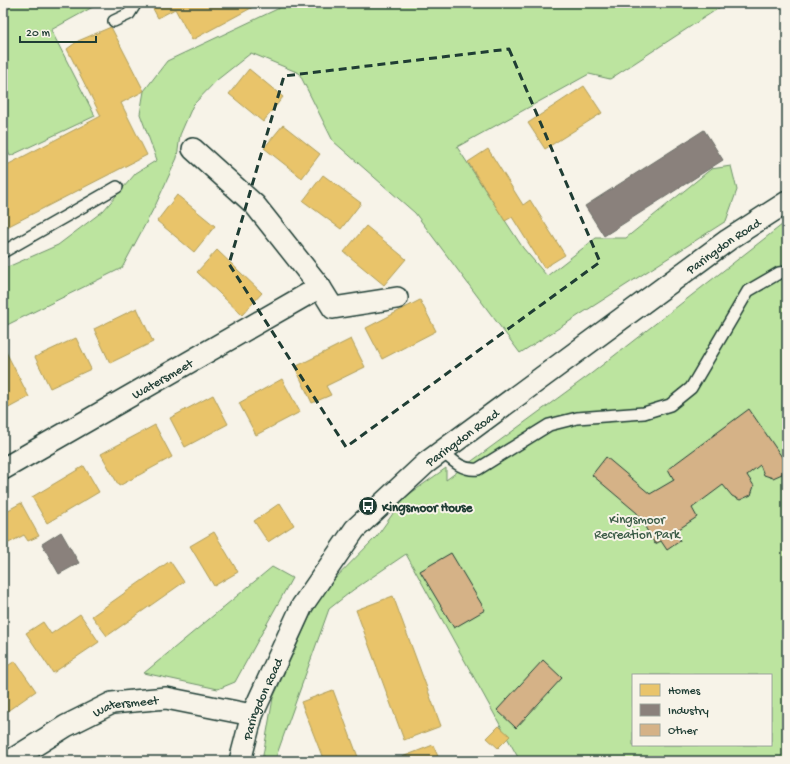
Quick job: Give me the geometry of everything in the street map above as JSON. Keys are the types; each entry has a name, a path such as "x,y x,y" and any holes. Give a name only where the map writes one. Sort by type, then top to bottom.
{"street":[{"path":"193,149 255,205 320,287 333,308 397,298"},
{"name":"Paringdon Road","path":"240,761 252,715 302,606 356,529 426,463 443,452 728,240 787,202"},
{"name":"Watersmeet","path":"3,469 320,287"},
{"name":"Watersmeet","path":"10,761 66,726 112,703 166,698 252,715"}],"lane":[{"path":"114,21 129,14 136,3"},
{"path":"3,252 117,187"},
{"path":"443,452 458,465 478,469 549,425 577,418 644,413 670,405 691,388 748,291 779,273 787,272"}],"highlighted area":[{"path":"509,49 600,262 346,447 229,264 284,76"}],"green space":[{"path":"5,3 100,3 51,30 95,116 10,156 3,140 3,10"},
{"path":"290,3 724,3 725,4 610,79 589,74 457,147 523,248 547,276 596,238 626,238 711,169 731,166 737,190 726,221 520,353 415,213 333,141 299,73 251,53 217,80 193,105 180,135 177,158 156,204 122,268 3,327 3,269 58,245 103,211 136,173 157,160 140,114 144,91 167,61"},
{"name":"Kingsmoor Recreation Park","path":"787,221 787,761 520,761 406,554 353,590 329,609 277,754 277,761 262,761 273,698 320,594 377,536 404,498 446,468 446,480 592,373"},
{"path":"272,567 292,578 235,682 218,689 144,673"}],"building: Homes":[{"path":"150,3 251,3 253,7 192,40 175,9 158,18"},
{"path":"111,27 144,91 121,103 147,155 3,229 3,157 7,165 101,116 67,49 78,41"},
{"path":"249,69 283,97 263,122 229,94"},
{"path":"584,86 602,113 545,149 528,123"},
{"path":"283,125 320,154 302,178 264,148"},
{"path":"488,149 523,205 530,200 565,255 544,268 512,217 505,221 468,162"},
{"path":"323,175 361,203 341,229 303,201"},
{"path":"177,195 215,226 194,252 157,221"},
{"path":"366,226 406,259 384,285 344,252"},
{"path":"217,250 262,293 242,315 197,272"},
{"path":"420,300 436,331 382,359 366,328"},
{"path":"137,308 153,342 110,363 94,329"},
{"path":"76,338 91,369 50,388 35,357"},
{"path":"351,339 365,367 326,386 331,395 312,403 295,367"},
{"path":"5,350 29,397 3,411 3,351"},
{"path":"282,379 300,412 256,435 239,403"},
{"path":"213,395 228,424 185,447 170,418"},
{"path":"155,425 172,457 119,486 101,454"},
{"path":"84,466 99,492 47,523 32,497"},
{"path":"21,503 39,536 28,541 24,535 3,546 3,513"},
{"path":"280,503 294,525 268,542 254,521"},
{"path":"214,532 238,572 214,586 190,546"},
{"path":"170,561 184,582 107,636 92,616"},
{"path":"393,596 441,726 404,740 356,610"},
{"path":"80,614 99,642 53,673 26,633 43,622 51,634"},
{"path":"15,661 36,691 3,714 3,669"},
{"path":"333,690 358,757 348,761 324,761 301,702"},
{"path":"499,726 510,736 498,748 487,738"},
{"path":"433,745 440,761 392,761"}],"building: Industry":[{"path":"704,130 723,160 604,236 585,206"},
{"path":"61,532 79,563 59,574 42,544"}],"building: Other":[{"path":"749,409 786,463 782,474 773,478 764,475 760,465 747,475 754,486 751,495 740,500 732,496 723,485 692,508 697,517 676,531 680,541 667,550 661,541 655,544 637,513 592,475 606,457 650,494 674,480 668,469"},
{"path":"451,553 485,610 454,628 420,571"},
{"path":"543,660 562,678 516,728 497,710"}],"place":[{"name":"Kingsmoor House","path":"368,506"}]}
